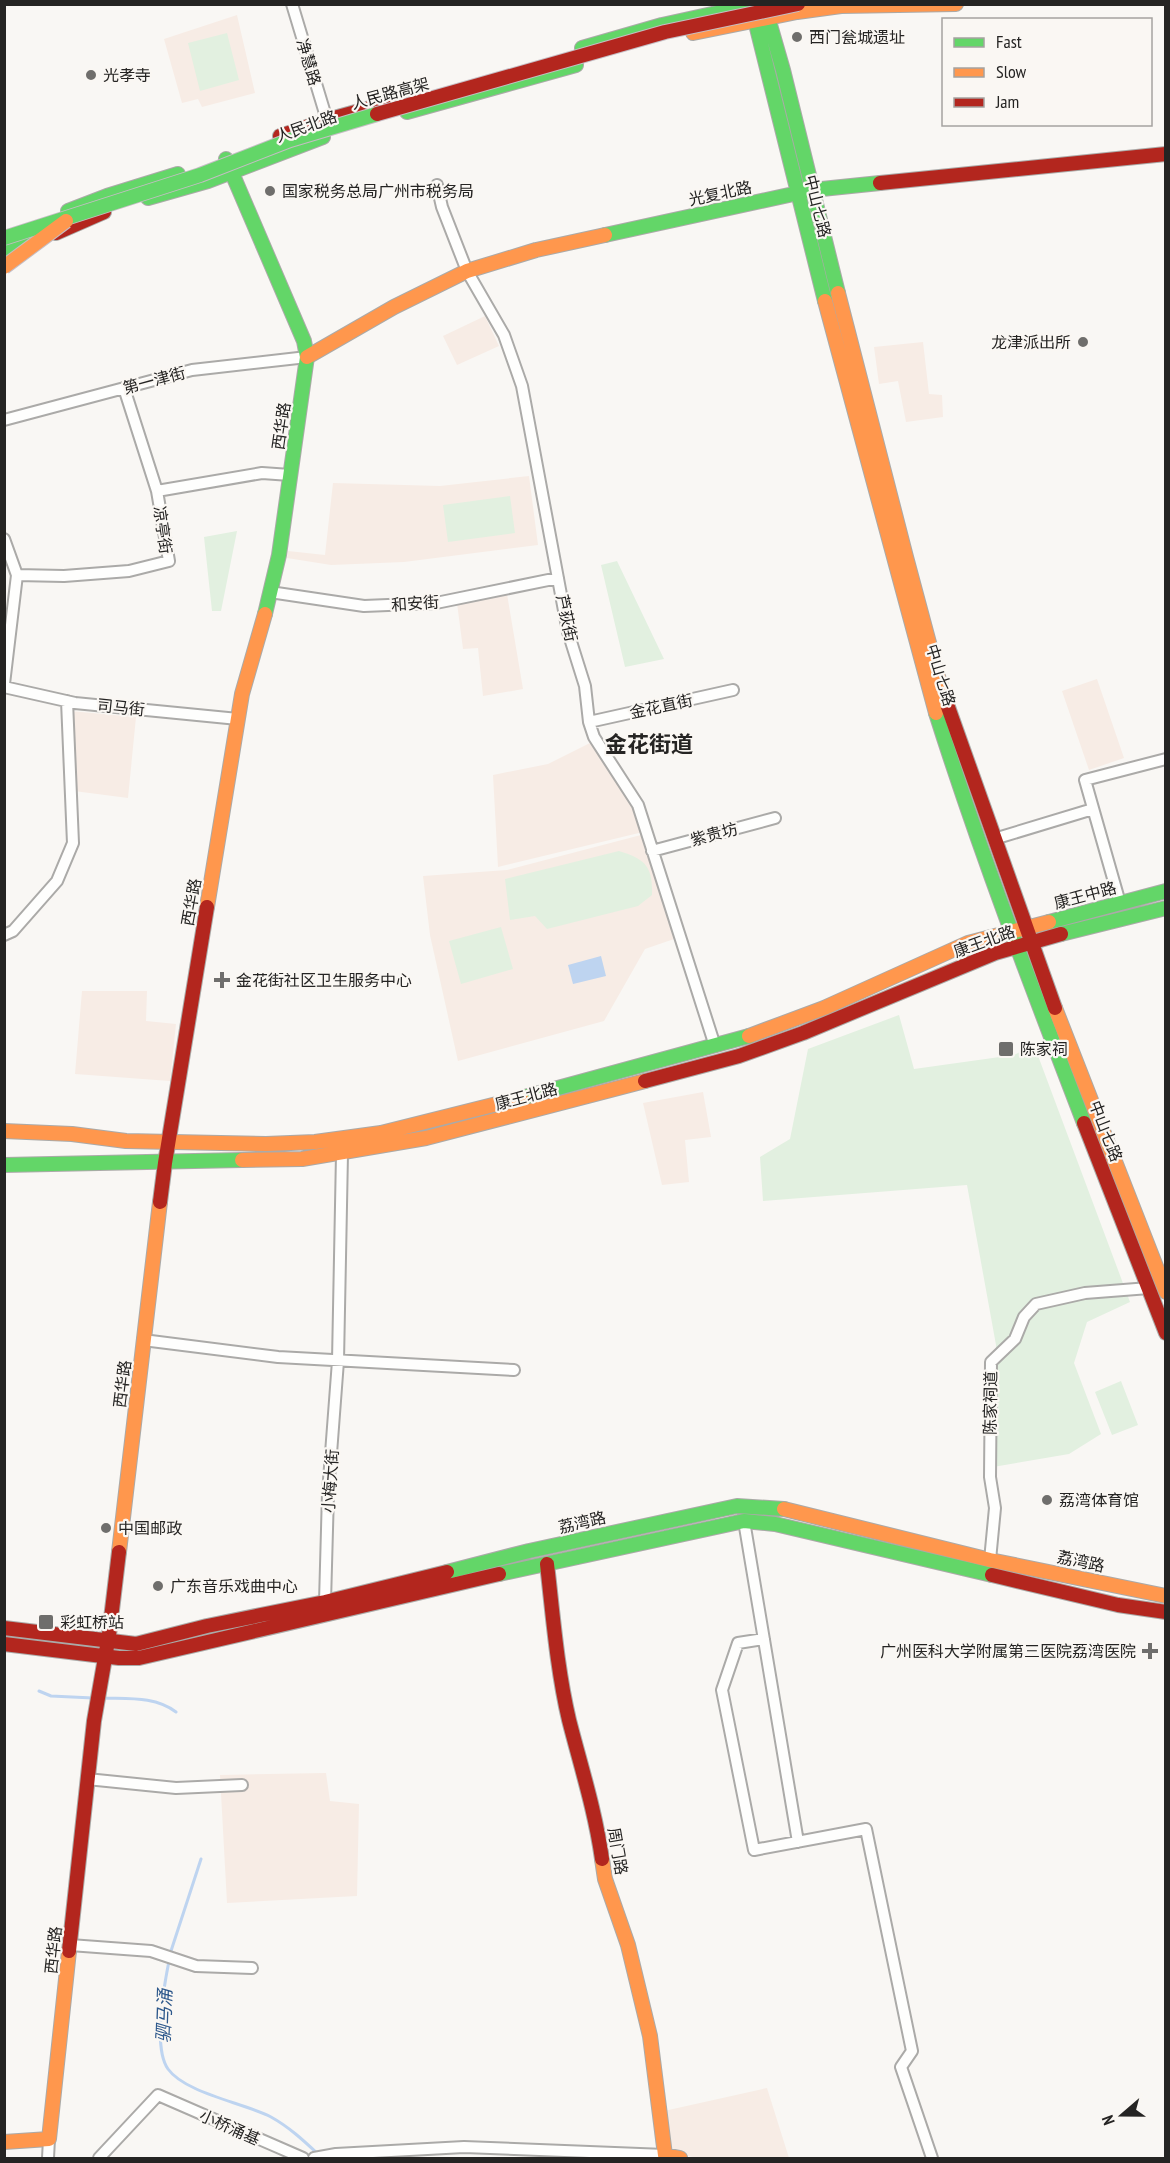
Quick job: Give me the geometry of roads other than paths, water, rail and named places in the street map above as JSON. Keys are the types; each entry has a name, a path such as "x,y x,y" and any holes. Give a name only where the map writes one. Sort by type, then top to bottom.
{"main road":[{"name":"人民路高架","path":"4,251 73,216 208,172 290,140 350,121 644,38 798,4"},
{"name":"人民北路","path":"4,260 93,216 233,172 314,140 649,44 804,11 841,6 956,4"},
{"name":"人民北路","path":"4,243 81,205 226,159 327,120 502,72 645,29 756,5"},
{"name":"中山七路","path":"756,5 762,20 805,191 933,660 993,839 1019,929"},
{"name":"光复北路","path":"307,357 394,307 467,271 536,250 805,191 1166,154"},
{"name":"西华路","path":"49,2139 94,1720 108,1640 165,1163 242,694 279,555 307,357 304,341 226,159"},
{"name":"中山七路","path":"805,191 834,339 924,676 955,774 1025,944 1055,1006 1166,1292"},
{"path":"4,238 73,216"},
{"path":"4,267 73,216"},
{"name":"康王中路","path":"1019,929 1166,891"},
{"name":"康王中路","path":"1025,944 1166,908"},
{"name":"康王北路","path":"4,1131 62,1133 126,1141 168,1143 296,1143 381,1133 715,1046 805,1016 942,953 968,943 1019,929"},
{"name":"中山七路","path":"1025,944 1041,1011 1166,1332"},
{"name":"康王北路","path":"4,1165 302,1159 426,1138 739,1056 794,1037 978,959 1025,944"},
{"path":"1041,1011 1055,1006"},
{"path":"202,1143 194,1148 193,1153 202,1162"},
{"name":"荔湾路","path":"4,1628 136,1644 207,1626 325,1602 545,1547 737,1506 753,1505 819,1516 990,1560 1166,1596"},
{"name":"荔湾路","path":"4,1644 130,1659 139,1658 413,1593 744,1521 787,1527 1118,1605 1166,1612"},
{"name":"周门路","path":"547,1564 559,1669 569,1719 596,1819 605,1879 628,1945 650,2036 666,2157"},
{"path":"136,1644 139,1658"},
{"path":"4,2142 49,2139"},
{"path":"666,2157 680,2158"}],"street":[{"name":"净慧路","path":"292,4 327,120"},
{"name":"芦荻街","path":"437,184 442,207 467,271 504,335 522,386 568,632 585,686 589,722 599,746 638,805 715,1046"},
{"name":"第一津街","path":"4,420 192,370 307,357"},
{"name":"凉亭街","path":"17,575 64,576 129,571 169,561 157,491 124,388"},
{"path":"157,491 262,473 290,475"},
{"path":"4,540 17,575"},
{"name":"司马街","path":"17,575 4,685 67,701 238,719"},
{"name":"和安街","path":"270,592 364,606 436,603 558,578"},
{"name":"金花直街","path":"589,722 733,690"},
{"path":"4,934 14,931 57,881 73,843 67,701"},
{"path":"1120,903 1085,780 1166,759"},
{"path":"993,839 1093,809"},
{"name":"紫贵坊","path":"652,850 775,818"},
{"name":"小梅大街","path":"325,1602 328,1492 338,1361 342,1154"},
{"name":"陈家祠道","path":"990,1560 995,1508 990,1477 991,1362 1015,1339 1024,1317 1036,1304 1085,1293 1149,1288"},
{"path":"143,1340 278,1357 514,1370"},
{"path":"744,1521 798,1842"},
{"name":"周门路","path":"545,1547 547,1564"},
{"path":"764,1639 738,1643 722,1690 754,1850 866,1829 912,2051 901,2067 932,2158"},
{"path":"87,1779 176,1788 242,1785"},
{"path":"70,1945 151,1951 196,1966 252,1968"},
{"name":"小桥涌基","path":"99,2158 158,2095 303,2158"},
{"path":"48,2158 49,2139"},
{"path":"314,2158 336,2154 464,2147 666,2157"}],"water":[{"path":"601,956 606,976 573,984 568,965"}],"waterway":[{"name":"驷马涌","path":"39,1691 51,1696 93,1698"},
{"name":"驷马涌","path":"102,1698 150,1701 176,1712"},
{"name":"驷马涌","path":"170,1954 201,1859"},
{"name":"驷马涌","path":"169,1961 160,2032 161,2047 168,2069 187,2085 271,2117 290,2129 318,2154"}],"place":[{"name":"西门瓮城遗址","path":"797,37"},
{"name":"光孝寺","path":"91,75"},
{"name":"国家税务总局广州市税务局","path":"270,191"},
{"name":"龙津派出所","path":"1083,342"},
{"name":"金花街社区卫生服务中心","path":"222,980"},
{"name":"陈家祠","path":"1006,1049"},
{"name":"荔湾体育馆","path":"1047,1500"},
{"name":"中国邮政","path":"106,1528"},
{"name":"广东音乐戏曲中心","path":"158,1586"},
{"name":"彩虹桥站","path":"46,1622"},
{"name":"广州医科大学附属第三医院荔湾医院","path":"1150,1651"}],"district":[{"name":"金花街道","path":"649,744"}]}
